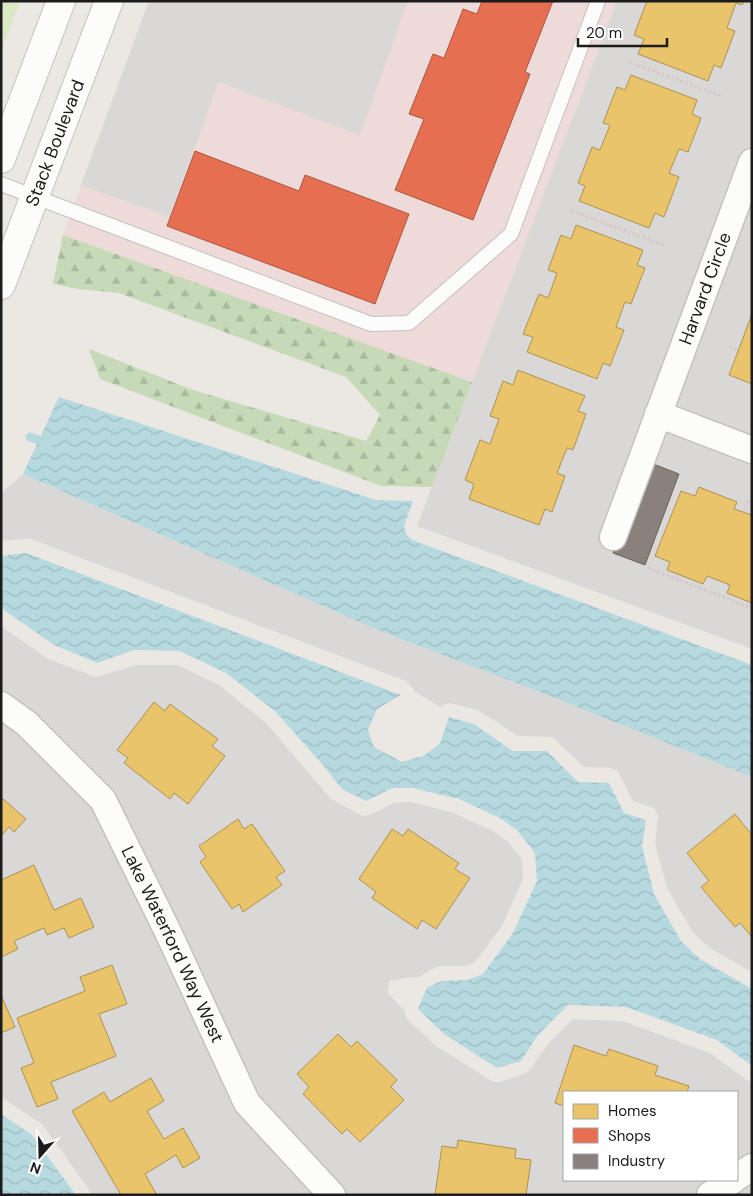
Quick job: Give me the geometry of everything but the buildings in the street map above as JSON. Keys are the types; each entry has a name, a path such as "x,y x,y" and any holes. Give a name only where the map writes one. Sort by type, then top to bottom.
{"street":[{"path":"1,159 61,1"},
{"name":"Stack Boulevard","path":"1,285 109,1"},
{"name":"Harvard Circle","path":"613,537 752,162"},
{"path":"658,414 752,450"},
{"name":"Lake Waterford Way West","path":"1,705 26,723 103,800 168,932 247,1102 332,1195"},
{"path":"738,1176 752,1167"},
{"path":"710,1195 731,1181"}],"lane":[{"path":"1,184 370,324 409,323 511,234 598,1"}],"path":[{"path":"629,62 722,96"},
{"path":"572,211 666,246"},
{"path":"730,347 738,350"},
{"path":"744,512 749,499"},
{"path":"648,568 752,608"}],"shaded area":[{"path":"149,1 617,1 472,382 63,235"},
{"path":"149,1 408,1 360,135 219,82 169,217 81,185"},
{"path":"617,1 752,1 752,649 417,526"},
{"path":"23,474 373,628 752,777 752,972 708,947 692,931 667,888 655,844 658,816 654,808 633,801 618,771 610,768 584,767 552,737 518,736 478,710 449,703 440,707 414,691 406,681 31,539 1,541 1,493"},
{"path":"1,626 48,659 96,677 136,665 177,665 219,685 266,723 331,799 359,814 363,816 370,815 394,803 411,802 454,813 493,831 508,842 522,859 523,879 502,926 475,962 466,966 436,967 417,978 389,981 388,993 404,1010 408,1020 435,1045 493,1082 500,1082 528,1072 548,1044 573,1019 623,1021 710,1053 752,1084 752,1195 91,1195 88,1188 42,1124 1,1097"}],"green space":[{"path":"1,1 20,1 1,51"},
{"path":"63,235 472,382 432,487 381,486 100,379 89,349 193,390 366,441 380,415 346,377 119,293 78,289 53,284"}],"water":[{"path":"59,397 376,500 413,501 404,526 406,534 412,540 752,665 752,777 373,628 23,474"},
{"path":"26,553 401,695 377,709 368,730 374,747 402,762 423,756 440,744 449,717 474,724 513,751 547,751 578,782 609,783 624,813 646,820 642,846 654,894 681,941 700,959 752,989 752,1066 717,1040 626,1007 568,1005 538,1035 521,1061 497,1068 444,1034 418,1009 427,988 441,981 467,980 483,974 513,933 537,881 535,853 518,831 500,818 459,799 413,788 392,788 366,801 342,789 275,711 226,673 180,651 134,650 97,663 54,645 1,608 1,556"},
{"path":"1,1114 31,1134 76,1195 1,1195"}],"waterway":[{"path":"30,437 48,443"}]}
